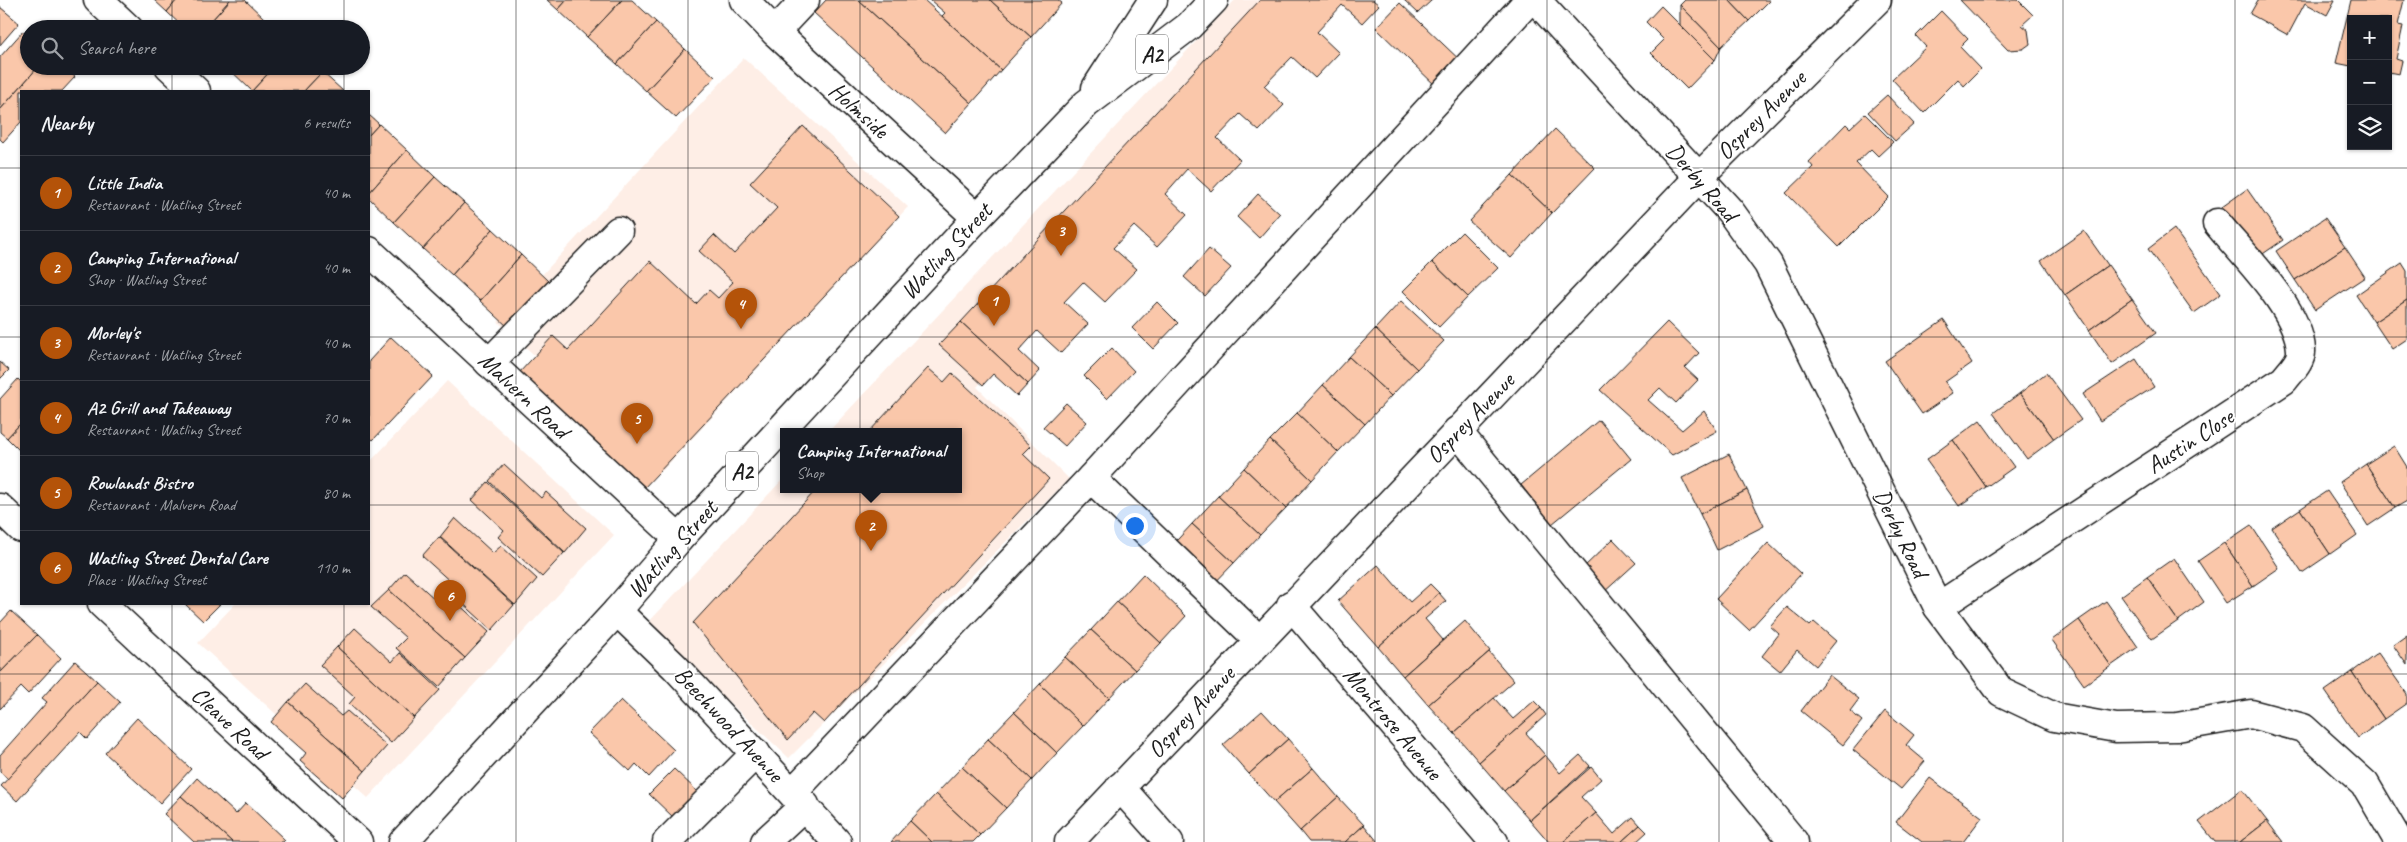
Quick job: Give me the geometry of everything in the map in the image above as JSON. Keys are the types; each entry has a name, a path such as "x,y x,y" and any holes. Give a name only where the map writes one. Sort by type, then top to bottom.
{"street":[{"path":"98,0 119,20"},
{"name":"Holmside","path":"744,0 775,32 976,218"},
{"path":"775,32 805,0"},
{"name":"Watling Street","path":"1086,104 1153,0"},
{"name":"Watling Street","path":"782,428 976,218 1086,104 1189,26 1214,0"},
{"path":"766,842 799,799 1530,0"},
{"name":"Derby Road","path":"1536,0 1730,211 1768,264 1938,607 2001,692 2054,718 2116,728 2168,727 2251,714 2303,728 2365,784 2399,842"},
{"name":"Osprey Avenue","path":"1069,842 1699,177 1877,0"},
{"path":"179,75 195,90"},
{"name":"Austin Close","path":"1938,607 2284,380 2295,367 2301,352 2297,333 2287,308 2217,223"},
{"path":"489,363 618,231"},
{"name":"Malvern Road","path":"370,252 679,539"},
{"name":"Watling Street","path":"403,842 617,611 679,539 780,430"},
{"path":"1457,431 1794,842"},
{"path":"1092,478 1259,640"},
{"path":"0,508 20,527"},
{"name":"Cleave Road","path":"103,605 358,842"},
{"name":"Montrose Avenue","path":"1292,605 1494,842"},
{"name":"Beechwood Avenue","path":"617,611 675,666 837,842"},
{"path":"673,836 756,753"},
{"path":"1120,787 1169,842"}],"shaded area":[{"path":"1235,0 1323,0 977,387 1069,479 789,758 646,625 780,482 780,493 962,493 962,428 832,428"},
{"path":"744,58 908,207 662,471 498,322"},
{"path":"447,381 614,535 368,798 198,643 234,605 370,605 370,462"}],"building":[{"path":"154,0 177,0 167,12"},
{"path":"177,0 230,0 212,20 175,20 167,12"},
{"path":"230,0 245,0 265,19 264,20 212,20"},
{"path":"547,0 567,0 558,10"},
{"path":"567,0 622,0 587,37 558,10"},
{"path":"622,0 632,0 656,22 617,64 587,37"},
{"path":"826,0 858,0 972,103 945,133 814,13"},
{"path":"858,0 924,0 1001,70 972,103"},
{"path":"930,0 990,0 1031,37 1001,70 942,16 945,13"},
{"path":"990,0 1058,0 1062,3 1031,37"},
{"path":"1260,0 1373,0 1379,5 1362,23 1342,5 1317,32 1339,53 1315,78 1292,57 1264,86 1284,105 1259,131 1240,114 1217,138 1240,160 1211,191 1187,169 1165,194 1187,215 1157,247 1134,226 1113,248 1137,269 1105,302 1083,282 1064,302 1088,324 1061,353 1037,331 1019,351 1040,371 1028,384 961,322"},
{"path":"1404,0 1432,0 1418,13"},
{"path":"1685,0 1729,0 1749,21 1721,47 1680,5"},
{"path":"1729,0 1770,0 1749,21"},
{"path":"1960,0 2018,0 2033,15 2022,25 2028,30 2030,44 2023,49 2008,50"},
{"path":"2258,0 2335,0 2327,15 2305,3 2288,35 2250,14"},
{"path":"2351,0 2404,0 2398,25 2403,26 2396,59 2402,61 2399,74 2392,73 2392,15 2347,15"},
{"path":"1400,3 1465,65 1440,90 1376,28"},
{"path":"1680,5 1721,47 1715,60 1680,25"},
{"path":"1661,6 1715,60 1687,89 1651,53 1664,40 1646,22"},
{"path":"0,7 19,23 0,45"},
{"path":"1941,11 1968,39 1960,47 1981,69 1964,86 1958,79 1924,113 1892,79 1926,47 1916,36"},
{"path":"2347,17 2347,65 2336,63"},
{"path":"656,22 685,49 646,91 617,64"},
{"path":"20,34 20,75 31,75 0,110 0,57"},
{"path":"685,49 715,77 676,118 646,91"},
{"path":"31,75 73,75 75,77 63,90 20,90 20,123 3,142 0,139 0,110"},
{"path":"235,75 267,75 253,90"},
{"path":"267,75 319,75 305,90 253,90"},
{"path":"319,75 325,75 342,90 305,90"},
{"path":"1887,95 1914,124 1895,141 1868,112"},
{"path":"1865,114 1893,142 1878,156 1871,149 1856,163 1889,197 1839,247 1786,193 1813,167 1809,162 1846,124 1850,128"},
{"path":"370,116 379,124 370,134"},
{"path":"379,124 407,150 370,192 370,134"},
{"path":"803,126 899,216 643,489 519,373 553,336 568,350 650,261 696,304 709,290 718,298 733,282 699,251 714,235 734,254 777,208 750,183"},
{"path":"1555,129 1595,168 1552,213 1512,175"},
{"path":"407,150 435,177 394,222 370,199 370,192"},
{"path":"1512,175 1552,213 1511,258 1469,221"},
{"path":"435,177 464,203 423,249 394,222"},
{"path":"2247,189 2283,240 2257,258 2222,207"},
{"path":"1258,194 1280,214 1259,238 1237,217"},
{"path":"464,203 493,229 452,275 423,249"},
{"path":"2325,218 2345,247 2295,280 2276,251"},
{"path":"493,229 521,255 480,301 452,275"},
{"path":"2174,229 2221,294 2194,313 2148,249"},
{"path":"2084,231 2108,265 2065,295 2041,261"},
{"path":"1462,232 1498,268 1468,297 1432,262"},
{"path":"2345,247 2365,277 2315,310 2295,280"},
{"path":"1209,249 1231,268 1205,296 1184,277"},
{"path":"521,255 549,282 508,327 480,301"},
{"path":"1432,262 1468,297 1439,327 1403,291"},
{"path":"2402,263 2407,271 2407,300 2374,322 2356,295"},
{"path":"2108,265 2132,299 2089,330 2065,295"},
{"path":"2132,299 2156,333 2112,364 2089,330"},
{"path":"2407,300 2407,339 2392,349 2374,322"},
{"path":"1401,301 1444,341 1417,369 1375,329"},
{"path":"1157,302 1178,323 1153,349 1132,328"},
{"path":"1944,320 1972,363 1945,382 1953,393 1922,414 1885,361"},
{"path":"961,322 1028,384 1017,396 993,374 983,385 939,345"},
{"path":"1667,322 1699,353 1685,368 1698,380 1676,403 1660,388 1648,400 1682,430 1704,411 1717,431 1672,455 1600,390"},
{"path":"1375,329 1417,369 1391,396 1349,357"},
{"path":"391,337 433,376 373,440 370,438 370,360"},
{"path":"1112,348 1134,371 1107,399 1084,376"},
{"path":"1349,357 1391,396 1365,424 1323,385"},
{"path":"2136,359 2154,387 2100,421 2083,394"},
{"path":"0,362 9,370 0,379"},
{"path":"928,368 944,382 952,373 1031,446 1023,454 1049,479 824,723 813,713 788,740 693,623 813,493 962,493 962,428 873,428"},
{"path":"2046,373 2081,420 2054,439 2020,393"},
{"path":"18,379 20,381 20,424 7,438 0,432 0,399"},
{"path":"1323,385 1365,424 1338,452 1297,413"},
{"path":"2020,393 2054,439 2027,459 1993,413"},
{"path":"1066,403 1087,422 1065,446 1043,427"},
{"path":"1297,413 1338,452 1312,480 1270,440"},
{"path":"1599,420 1631,459 1552,524 1521,485"},
{"path":"1980,420 2014,467 1986,487 1953,440"},
{"path":"20,424 20,451 7,438"},
{"path":"1270,440 1312,480 1286,508 1244,468"},
{"path":"1953,440 1986,487 1959,506 1926,460"},
{"path":"2394,446 2407,467 2407,501 2395,508 2366,464"},
{"path":"1729,454 1747,490 1700,514 1682,478"},
{"path":"504,464 541,498 546,492 586,528 565,553 489,481"},
{"path":"2366,464 2395,508 2368,526 2340,482"},
{"path":"1244,468 1286,508 1260,535 1218,496"},
{"path":"488,482 564,553 542,577 498,537 504,530 472,500"},
{"path":"1747,490 1764,526 1717,550 1700,514"},
{"path":"2327,491 2357,535 2330,554 2300,509"},
{"path":"1218,496 1260,535 1234,563 1192,524"},
{"path":"2300,509 2330,554 2302,573 2272,528"},
{"path":"455,518 493,553 501,546 537,579 515,605 440,537"},
{"path":"1192,524 1234,563 1207,591 1166,552"},
{"path":"2251,525 2279,568 2253,586 2224,543"},
{"path":"439,537 514,605 492,630 448,590 453,584 422,556"},
{"path":"1613,539 1636,563 1603,593 1581,570"},
{"path":"1768,543 1801,574 1749,630 1716,599"},
{"path":"2224,543 2253,586 2226,603 2198,561"},
{"path":"2174,558 2204,602 2178,621 2147,577"},
{"path":"1378,565 1410,602 1430,584 1439,593 1378,647 1338,601"},
{"path":"405,572 447,610 455,601 489,632 465,658 389,590"},
{"path":"1143,574 1186,616 1161,643 1117,602"},
{"path":"2147,577 2178,621 2152,639 2121,596"},
{"path":"389,590 465,658 439,687 396,648 406,638 371,607"},
{"path":"1439,593 1446,601 1425,619 1443,640 1403,676 1378,647"},
{"path":"2106,601 2138,647 2111,666 2079,620"},
{"path":"1117,602 1161,643 1135,670 1091,630"},
{"path":"186,605 219,605 203,621"},
{"path":"1787,607 1810,626 1814,622 1836,641 1816,666 1797,650 1780,671 1762,656 1779,634 1770,626"},
{"path":"11,611 37,635 0,673 0,623"},
{"path":"2079,620 2111,666 2084,685 2052,640"},
{"path":"1465,621 1490,651 1428,705 1403,676"},
{"path":"355,628 392,662 400,653 440,690 414,718 337,647"},
{"path":"1091,630 1135,670 1109,698 1065,657"},
{"path":"37,635 61,658 28,694 21,687 0,709 0,673"},
{"path":"2407,635 2407,665 2393,645"},
{"path":"337,647 414,718 391,743 349,704 355,697 320,665"},
{"path":"1489,652 1514,681 1454,733 1428,705"},
{"path":"2378,653 2407,694 2407,703 2384,719 2352,672"},
{"path":"1065,657 1109,698 1083,726 1040,684"},
{"path":"75,661 97,681 8,779 0,772 0,755 47,702 42,698"},
{"path":"2352,672 2384,719 2358,738 2325,691"},
{"path":"1829,675 1859,699 1850,711 1862,721 1843,745 1801,711"},
{"path":"97,681 120,702 87,739 80,732 17,801 1,786"},
{"path":"305,684 341,716 347,711 387,746 365,771 288,702"},
{"path":"1040,684 1083,726 1057,753 1014,712"},
{"path":"1494,698 1513,719 1534,701 1541,708 1479,762 1454,733"},
{"path":"621,700 674,750 649,777 636,764 630,771 589,733"},
{"path":"288,702 365,771 342,798 300,761 306,753 271,722"},
{"path":"1541,708 1546,715 1526,733 1545,755 1504,791 1479,762"},
{"path":"1262,711 1288,739 1249,774 1223,745"},
{"path":"1885,711 1914,735 1906,745 1925,761 1901,789 1853,750"},
{"path":"1014,712 1057,753 1032,780 988,739"},
{"path":"137,718 191,769 160,803 105,753"},
{"path":"988,739 1032,780 1006,808 962,767"},
{"path":"1288,739 1313,768 1274,802 1249,774"},
{"path":"1545,755 1560,773 1580,755 1590,766 1530,820 1504,791"},
{"path":"962,767 1006,808 980,835 936,794"},
{"path":"1591,767 1601,779 1581,797 1596,813 1563,842 1549,842 1530,820"},
{"path":"1313,768 1338,797 1300,831 1274,802"},
{"path":"674,769 700,794 675,819 649,794"},
{"path":"197,778 236,814 246,803 285,840 283,842 232,842 181,796"},
{"path":"1930,778 1982,817 1963,842 1922,842 1896,822"},
{"path":"2242,789 2267,821 2240,842 2215,842 2199,822"},
{"path":"936,794 980,835 973,842 932,842 910,821"},
{"path":"181,796 232,842 194,842 164,814"},
{"path":"1338,797 1364,825 1345,842 1309,842 1300,831"},
{"path":"1596,813 1614,834 1633,817 1640,825 1621,842 1563,842"},
{"path":"910,821 932,842 891,842"},
{"path":"2267,821 2283,842 2240,842"},
{"path":"1364,825 1378,842 1345,842"},
{"path":"1640,825 1647,832 1636,842 1621,842"}],"place":[{"name":"Morley's","path":"1061,256"},
{"name":"Little India","path":"994,326"},
{"name":"A2 Grill and Takeaway","path":"741,329"},
{"name":"Rowlands Bistro","path":"637,444"},
{"name":"Camping International","path":"871,551"},
{"name":"Watling Street Dental Care","path":"450,621"}]}
